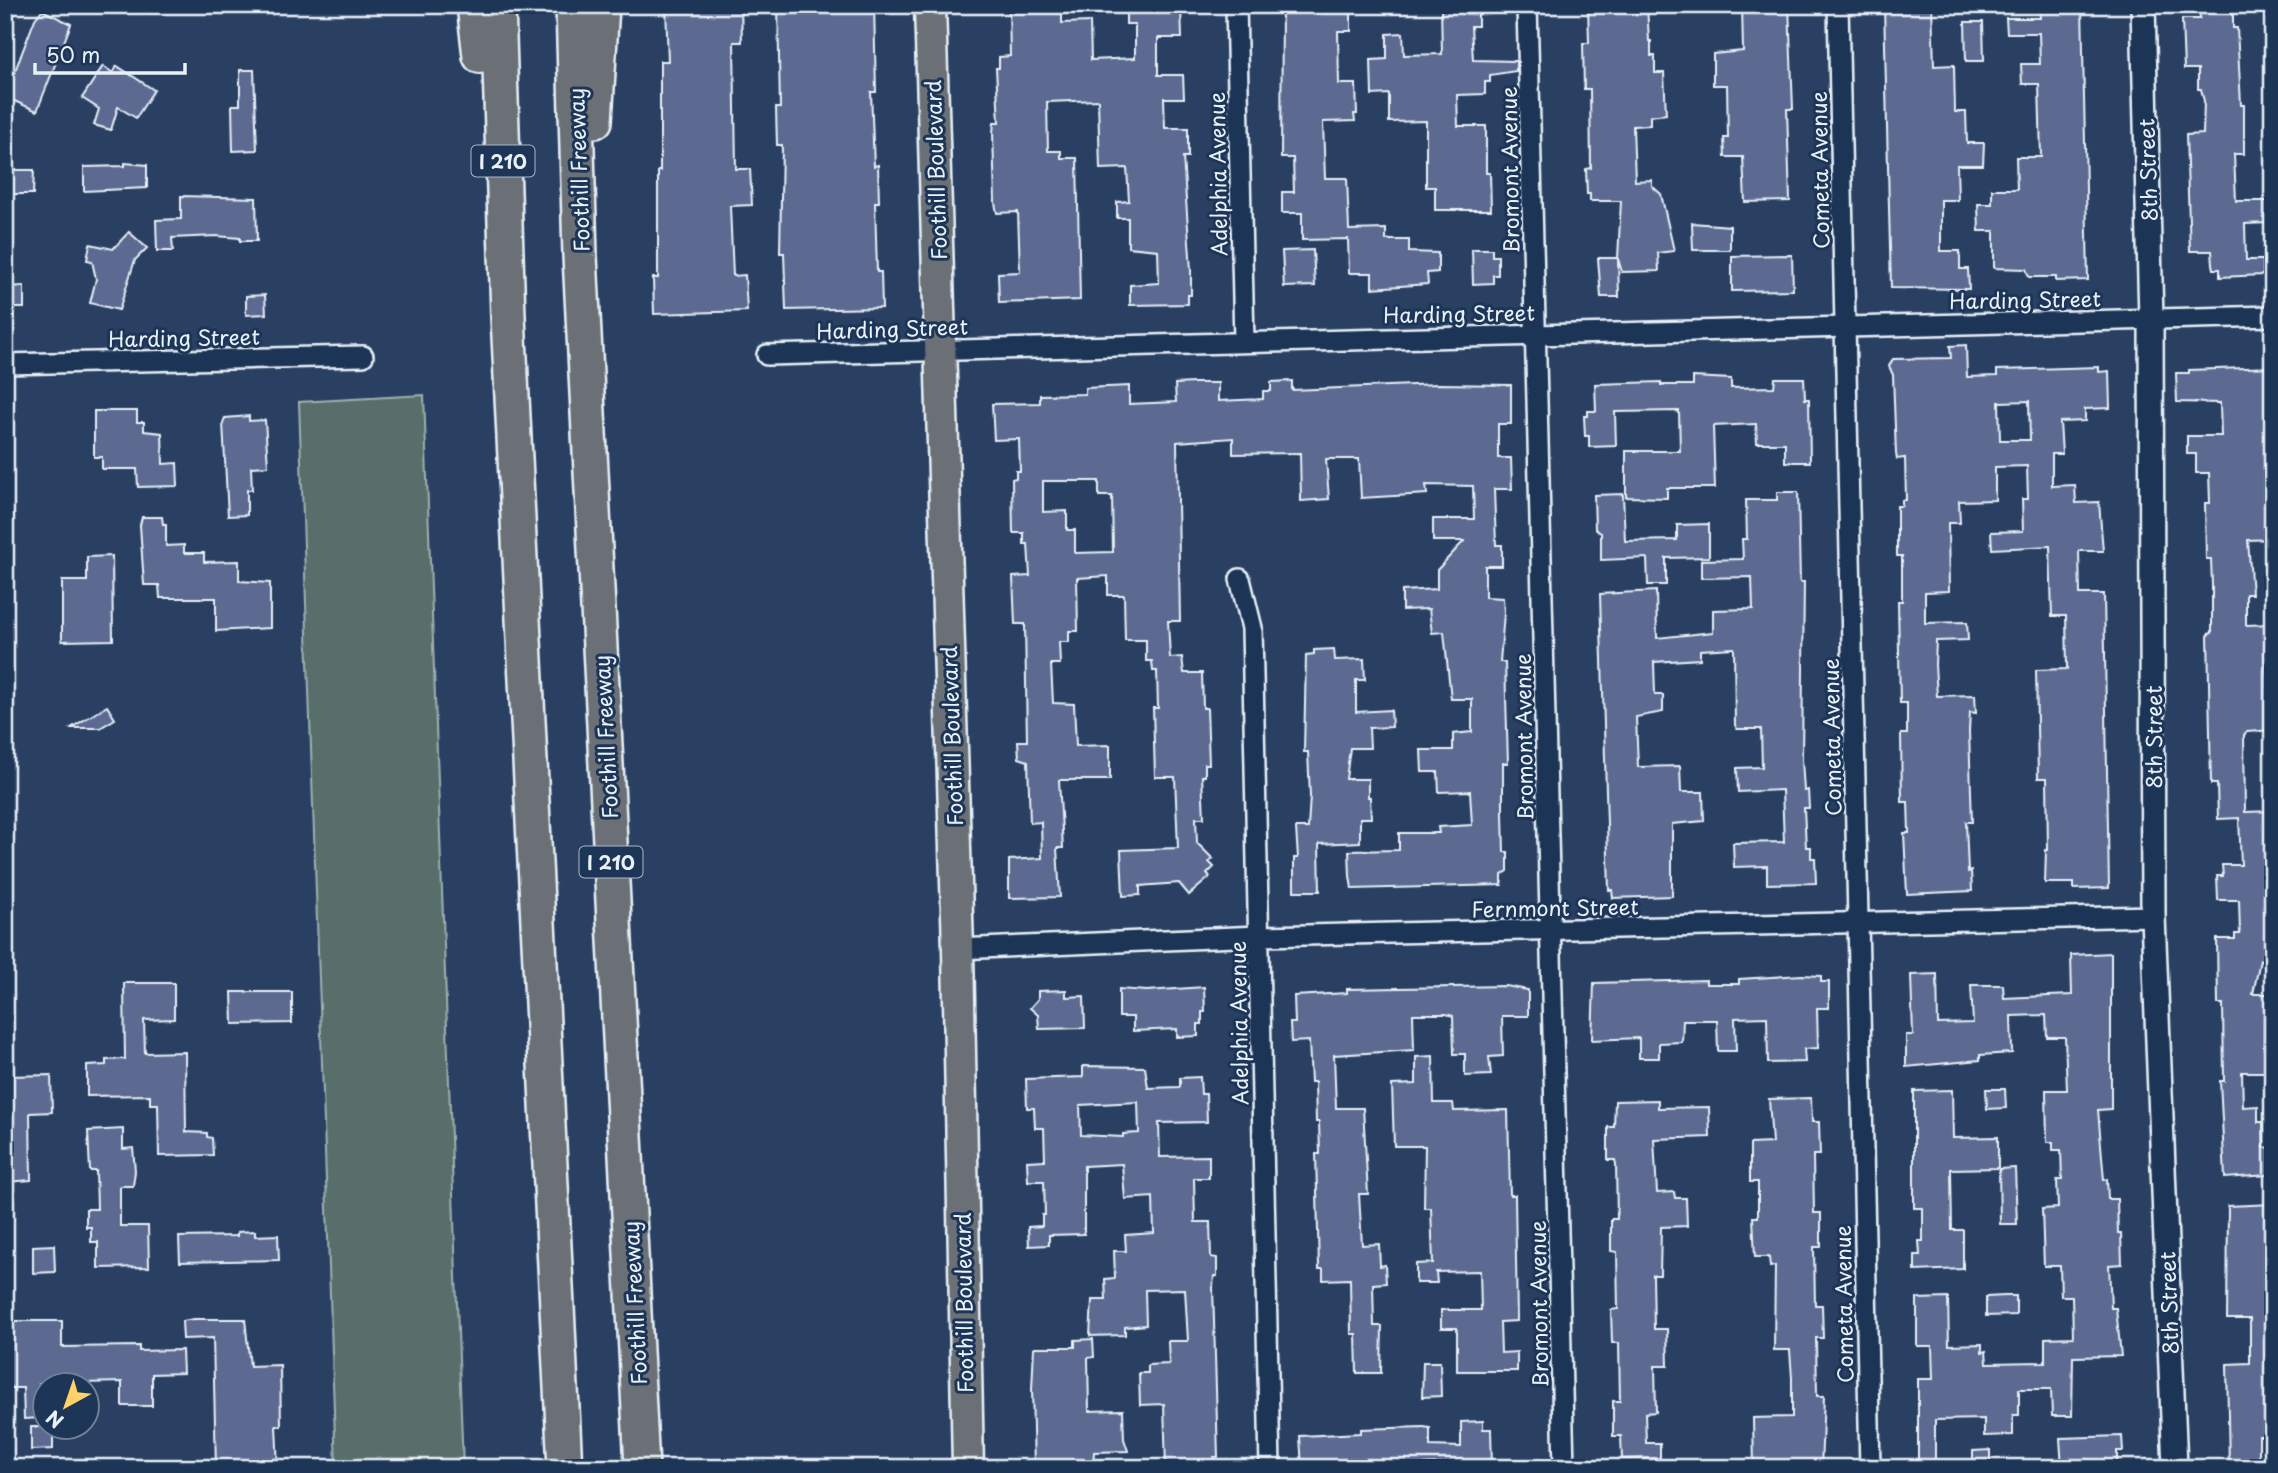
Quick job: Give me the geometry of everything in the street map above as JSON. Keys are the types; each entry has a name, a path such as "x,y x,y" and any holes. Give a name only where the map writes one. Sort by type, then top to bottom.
{"highway":[{"path":"474,5 508,316"},
{"name":"I 210","path":"498,5 508,316 565,1468"},
{"name":"Foothill Freeway","path":"573,5 580,256 642,1468"},
{"path":"580,256 596,113 602,5"}],"main road":[{"name":"Foothill Boulevard","path":"930,5 958,949 968,1468"}],"street":[{"name":"Adelphia Avenue","path":"1236,5 1244,341"},
{"name":"Bromont Avenue","path":"1527,5 1564,1468"},
{"name":"Cometa Avenue","path":"1838,5 1870,1468"},
{"name":"8th Street","path":"2143,5 2151,319 2153,916 2175,1468"},
{"name":"Harding Street","path":"767,355 2273,316"},
{"name":"Harding Street","path":"5,364 363,356"},
{"name":"Adelphia Avenue","path":"1240,579 1252,628 1270,1468"},
{"name":"Fernmont Street","path":"958,949 1259,936 2153,916"}],"green space":[{"path":"424,395 463,1468 336,1468 299,402"}],"building":[{"path":"741,5 742,42 734,42 736,169 750,169 752,205 730,206 733,276 745,275 747,311 654,314 653,278 658,278 660,61 668,61 666,7"},
{"path":"778,5 874,5 876,92 871,92 874,166 878,165 879,202 875,202 877,272 881,272 882,308 786,310 784,253 780,253 782,145 777,145 776,108 780,108"},
{"path":"1009,5 1062,5 1062,23 1090,22 1091,60 1135,58 1135,24 1126,24 1126,5 1181,5 1182,38 1158,38 1158,75 1183,75 1184,98 1164,98 1165,128 1188,128 1188,157 1183,157 1191,270 1191,295 1188,295 1188,304 1130,305 1130,285 1159,283 1158,250 1128,247 1128,218 1117,218 1117,202 1129,201 1127,168 1100,169 1098,100 1047,102 1048,151 1061,151 1061,158 1077,158 1080,300 999,303 998,273 1020,272 1018,212 997,213 995,203 993,133 994,122 999,122 996,68 999,68 999,57 1010,56"},
{"path":"1282,5 1351,5 1351,31 1338,31 1339,84 1356,84 1357,114 1354,114 1355,121 1323,122 1325,178 1347,178 1349,230 1386,229 1386,240 1409,240 1409,252 1438,253 1438,272 1427,273 1428,284 1372,288 1372,273 1349,273 1348,239 1302,240 1302,213 1282,213 1282,192 1294,192 1293,158 1281,158"},
{"path":"1441,5 1478,5 1478,26 1471,26 1473,60 1516,61 1516,71 1490,75 1490,82 1485,82 1485,94 1457,95 1458,126 1486,126 1486,173 1490,173 1491,210 1435,210 1435,187 1426,187 1426,121 1389,122 1389,94 1372,95 1371,60 1387,59 1387,34 1403,33 1404,55 1442,54"},
{"path":"1588,5 1647,6 1649,41 1651,56 1655,56 1655,73 1664,73 1666,114 1650,116 1650,125 1633,126 1635,181 1652,180 1652,186 1661,194 1674,251 1658,253 1659,271 1622,272 1618,259 1619,297 1601,297 1598,258 1618,258 1621,201 1590,201 1590,194 1587,194 1586,169 1591,168 1590,89 1584,89 1583,43 1589,43"},
{"path":"1742,5 1789,5 1793,109 1787,109 1790,201 1745,202 1743,157 1725,157 1724,138 1728,138 1727,85 1713,85 1713,54 1743,51"},
{"path":"1884,5 1932,5 1934,66 1954,65 1955,112 1966,112 1967,143 1984,143 1983,165 1957,165 1958,200 1941,200 1941,251 1960,251 1960,269 1968,269 1969,289 1891,288"},
{"path":"2039,5 2082,5 2088,280 2056,281 2056,277 2029,277 2026,269 1994,268 1994,231 1979,231 1978,204 1992,204 1992,189 2017,189 2016,157 2041,157 2039,84 2022,84 2021,64 2040,64 2039,33 2007,33 2006,18 2040,18"},
{"path":"2199,5 2233,5 2233,28 2237,28 2241,105 2244,105 2244,154 2234,154 2236,201 2268,201 2268,223 2245,224 2246,260 2263,260 2263,275 2220,277 2220,269 2214,269 2212,251 2190,251 2186,135 2203,134 2204,101 2201,89 2198,89 2198,69 2184,69 2182,19 2200,19"},
{"path":"42,10 71,24 37,111 5,97 35,19"},
{"path":"1965,22 1983,22 1984,61 1966,61"},
{"path":"103,66 113,73 117,66 154,90 136,118 118,107 111,130 94,125 99,109 82,98"},
{"path":"240,70 254,70 257,150 233,151 232,105 240,105"},
{"path":"125,163 147,165 147,188 84,191 84,167 125,166"},
{"path":"5,170 34,170 33,194 5,194"},
{"path":"181,196 256,198 257,241 216,236 172,238 173,251 157,251 156,220 181,219"},
{"path":"1692,223 1730,226 1730,250 1693,250"},
{"path":"129,232 147,248 135,260 119,310 90,303 96,279 92,261 87,260 90,244 113,249"},
{"path":"1472,249 1492,249 1492,256 1498,256 1498,275 1493,275 1493,283 1473,284"},
{"path":"1313,250 1315,286 1284,287 1282,251"},
{"path":"1792,255 1793,290 1732,291 1732,256"},
{"path":"24,286 24,308 5,308 5,287"},
{"path":"265,295 266,314 246,315 246,296"},
{"path":"1966,345 1967,377 1997,376 1997,370 2099,367 2099,372 2109,371 2110,408 2085,409 2085,421 2060,422 2062,454 2052,454 2052,486 2075,485 2076,503 2099,502 2103,551 2079,551 2080,594 2104,594 2109,888 2074,889 2074,883 2045,883 2048,850 2047,778 2038,778 2036,670 2067,669 2066,616 2052,616 2050,546 1992,549 1991,532 2023,531 2022,499 2028,499 2027,466 1995,467 1995,500 1959,501 1960,523 1948,523 1949,591 1925,592 1925,623 1967,622 1968,640 1936,641 1935,665 1937,696 1975,695 1976,713 1970,712 1969,731 1972,822 1966,822 1968,872 1971,871 1972,891 1907,894 1904,833 1909,833 1908,802 1902,802 1901,734 1907,734 1907,703 1900,703 1898,601 1902,601 1902,556 1897,556 1897,506 1902,506 1902,500 1906,500 1905,458 1897,459 1896,454 1893,375 1889,366 1893,359 1951,358 1950,346","holes":["2029,401 2030,440 2000,440 1999,402"]},
{"path":"2273,367 2273,539 2248,540 2252,594 2246,594 2246,625 2273,624 2273,660 2266,660 2269,716 2273,715 2273,730 2247,732 2244,735 2245,812 2273,811 2273,959 2260,960 2253,994 2273,994 2273,1016 2264,1016 2264,1049 2273,1049 2273,1072 2242,1072 2243,1107 2258,1106 2258,1122 2263,1122 2264,1148 2273,1147 2273,1166 2269,1166 2269,1175 2225,1178 2220,1081 2224,1081 2223,1004 2218,1004 2217,939 2235,939 2235,934 2240,934 2239,900 2218,900 2217,876 2223,876 2222,865 2241,865 2239,818 2218,819 2217,784 2211,784 2208,634 2212,633 2212,585 2211,559 2206,559 2205,503 2210,503 2209,473 2196,473 2196,454 2187,454 2187,436 2221,436 2220,403 2177,402 2176,373 2189,373 2189,370"},
{"path":"1693,377 1731,379 1731,388 1774,387 1775,378 1804,378 1805,399 1809,399 1810,462 1785,462 1785,443 1757,443 1756,424 1713,426 1715,488 1667,488 1667,498 1626,497 1626,451 1680,451 1679,411 1615,412 1616,446 1589,447 1589,436 1585,436 1584,416 1588,416 1588,411 1596,411 1595,384 1661,382 1661,385 1693,385"},
{"path":"1292,381 1292,390 1438,384 1511,385 1511,424 1498,424 1498,458 1511,458 1512,489 1494,489 1496,545 1502,545 1502,566 1485,566 1485,597 1503,598 1504,613 1500,662 1505,662 1508,763 1503,763 1503,814 1504,852 1508,852 1508,871 1502,875 1502,885 1352,889 1350,876 1349,851 1399,850 1399,833 1439,833 1438,827 1472,825 1470,791 1439,792 1438,772 1422,772 1421,750 1453,750 1453,734 1472,732 1472,699 1451,699 1444,632 1432,633 1429,609 1402,610 1402,591 1437,589 1437,570 1464,541 1433,541 1433,519 1474,519 1473,486 1426,485 1427,494 1361,498 1359,459 1326,459 1329,499 1301,501 1300,453 1233,454 1233,438 1177,442 1180,621 1168,621 1170,658 1182,657 1184,673 1202,673 1203,708 1207,708 1209,764 1205,764 1205,776 1202,776 1204,818 1196,818 1197,843 1213,859 1209,862 1214,867 1207,874 1210,877 1189,895 1179,883 1140,886 1140,895 1123,896 1121,850 1178,848 1175,777 1155,777 1153,708 1158,708 1157,671 1153,671 1152,661 1146,661 1146,640 1125,640 1124,595 1108,595 1108,576 1077,578 1078,631 1069,631 1069,642 1059,642 1060,664 1051,664 1053,703 1074,704 1076,746 1110,745 1110,780 1059,780 1063,848 1057,848 1060,897 1009,898 1009,860 1042,858 1041,822 1030,823 1028,761 1019,758 1018,741 1027,741 1025,624 1015,624 1013,577 1030,576 1028,544 1024,544 1024,533 1013,533 1012,479 1016,478 1016,471 1020,471 1019,439 994,440 992,404 1040,403 1040,395 1085,394 1085,388 1129,386 1129,404 1176,402 1175,384 1194,383 1218,383 1218,401 1263,399 1263,391 1271,391 1271,382","holes":["1043,481 1099,481 1099,496 1112,496 1113,552 1075,553 1075,530 1067,530 1067,511 1043,512"]},
{"path":"94,411 137,411 137,422 144,422 144,431 162,433 163,464 177,463 178,486 138,487 137,469 102,469 102,457 94,457"},
{"path":"249,416 249,421 265,420 268,466 251,467 252,490 247,490 247,515 228,516 223,423 225,418"},
{"path":"1777,492 1798,492 1800,582 1804,582 1802,759 1804,791 1808,790 1809,808 1804,808 1806,847 1811,847 1811,858 1815,858 1816,883 1767,884 1767,866 1734,867 1733,843 1784,842 1782,790 1738,792 1737,768 1762,767 1761,729 1737,729 1735,725 1734,648 1700,650 1700,659 1654,662 1655,695 1663,695 1663,712 1636,717 1638,767 1680,766 1681,792 1703,792 1704,821 1672,824 1672,896 1613,898 1612,890 1609,890 1600,594 1656,591 1657,638 1713,632 1713,610 1753,609 1752,577 1701,578 1701,560 1743,559 1742,539 1747,539 1746,500 1777,500"},
{"path":"1623,494 1625,541 1677,540 1677,525 1709,524 1709,557 1666,558 1666,585 1648,585 1647,558 1601,560 1601,533 1595,529 1594,495"},
{"path":"142,517 162,517 163,524 166,524 166,546 184,545 184,553 204,553 204,562 239,561 239,581 270,583 270,628 216,631 216,598 160,598 159,585 144,585 140,525"},
{"path":"112,556 113,640 62,641 62,581 87,581 87,557"},
{"path":"1334,649 1335,660 1364,659 1365,680 1356,680 1356,712 1391,710 1392,727 1369,728 1370,748 1350,748 1346,779 1368,779 1370,797 1371,818 1360,818 1360,842 1319,844 1320,891 1294,891 1294,858 1298,858 1296,828 1308,828 1310,796 1308,752 1304,752 1306,655 1314,654 1314,650"},
{"path":"107,706 115,719 100,728 71,728"},
{"path":"2111,953 2111,1109 2098,1110 2104,1180 2107,1179 2108,1199 2117,1199 2118,1233 2121,1233 2122,1264 2109,1265 2111,1308 2116,1308 2121,1356 2073,1357 2072,1416 2052,1416 2051,1389 2019,1389 2019,1415 2013,1415 2013,1435 1984,1436 1984,1419 1935,1420 1935,1468 1918,1468 1918,1379 1933,1379 1932,1346 1917,1346 1917,1299 1948,1298 1949,1345 1982,1344 1987,1363 2045,1362 2045,1338 2073,1337 2072,1296 2061,1296 2060,1266 2044,1266 2042,1209 2058,1208 2057,1180 2062,1180 2061,1150 2053,1150 2053,1142 2047,1142 2046,1090 2067,1090 2065,1037 2047,1037 2046,1015 2011,1016 2012,1053 1980,1055 1980,1060 1906,1067 1906,1035 1913,1035 1911,975 1937,974 1938,1024 1973,1023 1971,985 2003,985 2004,998 2072,995 2071,955"},
{"path":"1821,976 1821,982 1829,982 1829,1008 1817,1008 1818,1048 1804,1049 1805,1062 1768,1063 1767,1017 1735,1018 1736,1051 1718,1051 1717,1020 1683,1020 1682,1042 1659,1043 1659,1058 1639,1058 1639,1038 1592,1040 1594,983 1706,980 1706,984 1739,984 1739,979"},
{"path":"124,983 174,983 174,1019 144,1020 145,1053 185,1052 186,1132 207,1133 207,1137 212,1138 213,1155 159,1156 158,1104 150,1104 150,1095 87,1096 87,1066 106,1065 106,1060 125,1059"},
{"path":"1506,986 1528,990 1528,1016 1502,1016 1503,1056 1489,1057 1491,1075 1465,1076 1465,1054 1454,1054 1453,1016 1446,1014 1413,1014 1414,1050 1334,1055 1336,1108 1363,1108 1368,1194 1359,1194 1362,1245 1379,1244 1380,1266 1385,1265 1386,1283 1373,1284 1374,1326 1382,1326 1381,1373 1357,1373 1356,1334 1351,1334 1350,1279 1323,1280 1323,1269 1319,1269 1316,1154 1320,1154 1319,1122 1316,1122 1315,1082 1311,1082 1309,1041 1291,1042 1290,1023 1295,1023 1294,996 1347,993 1347,989"},
{"path":"1204,987 1205,1012 1202,1012 1202,1024 1198,1024 1198,1036 1177,1037 1177,1029 1133,1031 1133,1017 1119,1017 1119,989 1147,991"},
{"path":"1066,990 1066,997 1084,996 1085,1028 1039,1029 1038,1015 1030,1008 1038,999 1038,991"},
{"path":"232,992 292,992 292,1023 233,1024"},
{"path":"1433,1056 1434,1103 1453,1103 1454,1111 1508,1110 1510,1195 1515,1195 1517,1321 1500,1322 1501,1353 1517,1352 1517,1371 1457,1371 1457,1328 1441,1328 1441,1310 1481,1310 1480,1271 1436,1272 1437,1283 1416,1283 1416,1264 1433,1263 1431,1208 1424,1208 1425,1146 1394,1146 1392,1085 1416,1084 1416,1057"},
{"path":"1083,1066 1145,1067 1148,1088 1180,1087 1180,1078 1200,1077 1201,1094 1206,1094 1207,1122 1159,1123 1160,1157 1209,1156 1209,1178 1194,1178 1195,1222 1210,1222 1211,1257 1217,1258 1217,1276 1214,1276 1213,1287 1218,1457 1214,1457 1215,1466 1166,1468 1164,1404 1140,1405 1139,1373 1148,1373 1148,1365 1169,1364 1168,1341 1188,1341 1185,1289 1145,1290 1146,1325 1125,1327 1125,1335 1090,1336 1092,1300 1106,1300 1105,1279 1115,1278 1114,1251 1126,1251 1125,1235 1154,1233 1153,1197 1125,1199 1122,1164 1084,1166 1084,1234 1049,1235 1049,1245 1029,1246 1028,1227 1042,1226 1042,1215 1045,1215 1044,1181 1028,1181 1027,1161 1045,1160 1044,1128 1035,1128 1034,1108 1027,1108 1026,1079 1083,1077","holes":["1138,1102 1139,1133 1123,1134 1123,1137 1081,1135 1080,1105"]},
{"path":"51,1075 52,1112 30,1113 31,1180 7,1182 6,1137 11,1137 9,1076"},
{"path":"1986,1089 2005,1089 2006,1108 1987,1109"},
{"path":"1952,1090 1953,1138 1998,1137 1998,1168 1951,1169 1952,1230 1963,1230 1963,1269 1915,1271 1915,1255 1920,1255 1919,1241 1923,1241 1923,1208 1914,1208 1914,1091"},
{"path":"1811,1098 1812,1122 1819,1122 1820,1155 1813,1155 1814,1213 1821,1213 1821,1247 1814,1247 1815,1305 1822,1305 1823,1338 1816,1338 1817,1396 1824,1396 1821,1468 1754,1468 1753,1418 1792,1417 1792,1378 1790,1350 1774,1350 1775,1266 1770,1267 1769,1257 1755,1257 1753,1217 1758,1217 1758,1182 1750,1182 1750,1144 1772,1143 1769,1099"},
{"path":"1658,1100 1658,1108 1709,1107 1710,1137 1654,1139 1657,1193 1674,1192 1675,1198 1686,1198 1687,1226 1661,1227 1660,1275 1653,1275 1654,1329 1667,1329 1668,1366 1655,1366 1656,1412 1645,1413 1646,1443 1660,1443 1660,1458 1622,1459 1621,1436 1613,1436 1613,1401 1620,1401 1619,1343 1612,1343 1611,1310 1618,1309 1617,1252 1611,1251 1611,1219 1617,1219 1616,1164 1615,1160 1608,1160 1608,1127 1614,1127 1615,1101"},
{"path":"123,1129 123,1149 133,1148 135,1171 133,1186 120,1186 120,1226 148,1226 149,1267 98,1268 98,1242 91,1242 91,1227 86,1227 86,1209 97,1209 96,1171 90,1171 88,1131"},
{"path":"2015,1168 2017,1224 2000,1224 1999,1169"},
{"path":"2273,1204 2273,1436 2259,1436 2259,1468 2229,1468 2227,1364 2250,1363 2250,1319 2227,1319 2228,1206"},
{"path":"255,1231 255,1236 278,1235 279,1260 180,1262 179,1237 237,1236 237,1232"},
{"path":"54,1245 55,1272 33,1273 33,1246"},
{"path":"2016,1296 2016,1315 1986,1316 1986,1297"},
{"path":"245,1319 250,1366 280,1365 281,1426 276,1426 278,1468 216,1468 213,1338 183,1339 182,1321"},
{"path":"5,1321 62,1321 62,1347 139,1346 139,1351 182,1350 183,1373 152,1374 152,1406 122,1406 122,1382 102,1382 102,1372 32,1372 32,1418 24,1419 23,1388 5,1388"},
{"path":"1093,1339 1094,1357 1088,1358 1089,1411 1123,1410 1124,1439 1128,1451 1094,1452 1093,1468 1034,1468 1034,1347 1075,1347 1075,1340"},
{"path":"1423,1362 1440,1362 1441,1396 1422,1397"},
{"path":"1483,1421 1483,1429 1491,1429 1492,1468 1447,1468 1447,1464 1302,1468 1300,1436 1361,1433 1361,1429 1424,1427 1430,1428 1430,1446 1461,1447 1461,1422"},
{"path":"31,1427 32,1442 53,1442 53,1449 31,1450"},
{"path":"2122,1436 2123,1451 2117,1451 2117,1468 2062,1468 2060,1438"},
{"path":"1990,1450 1990,1468 1973,1468 1973,1451"}]}
